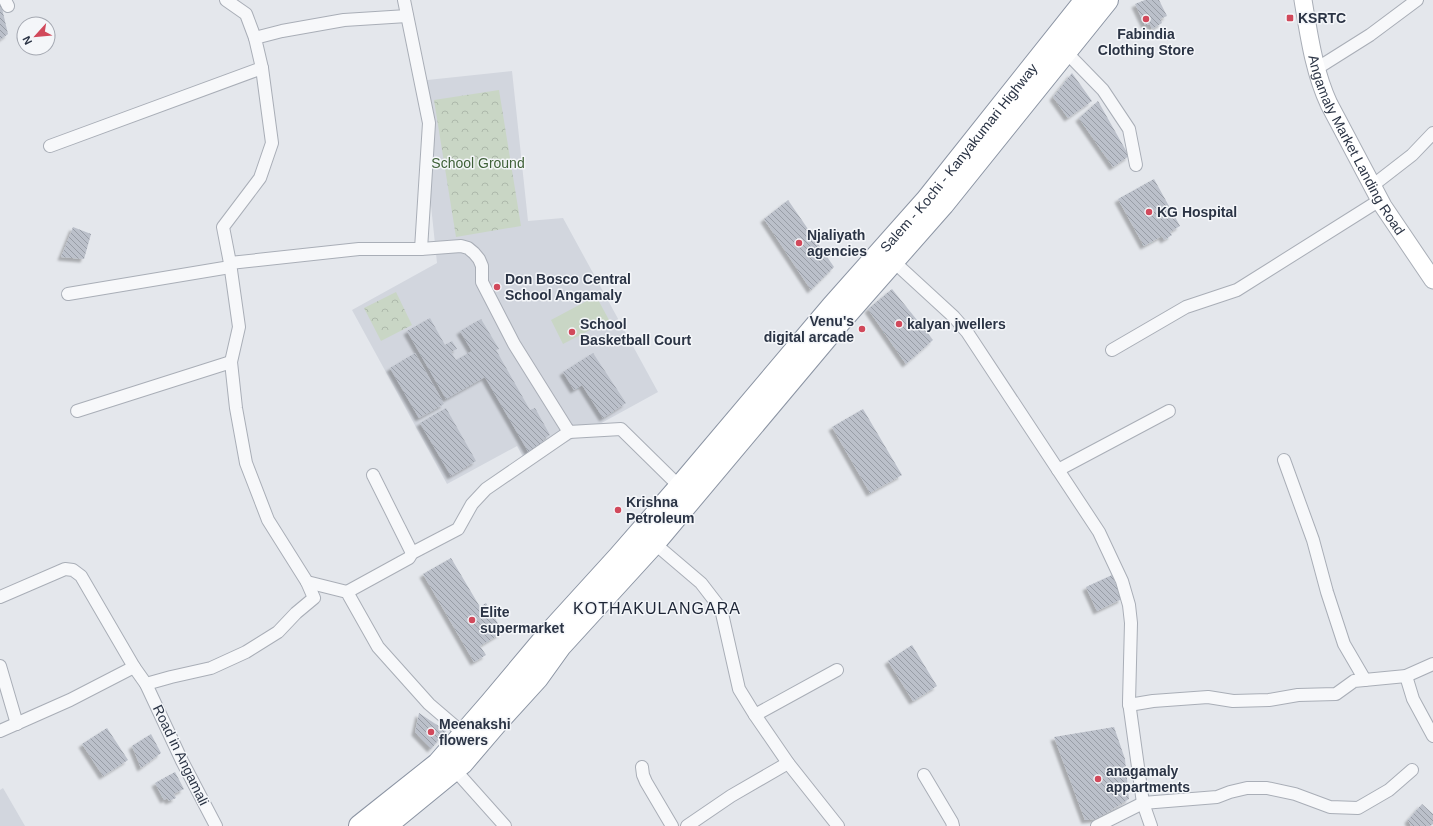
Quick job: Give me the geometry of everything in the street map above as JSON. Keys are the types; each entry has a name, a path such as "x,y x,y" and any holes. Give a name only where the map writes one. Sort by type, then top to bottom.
{"highway":[{"name":"Salem - Kochi - Kanyakumari Highway","path":"360,826 438,764 548,635 680,487 832,307 927,200 1086,0"},
{"name":"Salem - Kochi - Kanyakumari Highway","path":"385,826 455,770 537,678 560,646 654,543 825,338 943,204 1107,0"}],"main road":[{"name":"Angamaly Market Landing Road","path":"1303,0 1316,69 1322,90 1376,193 1433,280"}],"street":[{"path":"146,684 211,668 246,652 278,632 296,613 314,598 308,582 268,520 246,463 236,408 231,362 239,327 223,227 260,178 272,143 262,68 255,38 246,14 226,0"},
{"path":"404,0 429,123 421,249"},
{"path":"1316,69 1370,35 1417,0"},
{"path":"255,38 282,31 344,20 407,16"},
{"path":"1066,52 1103,90 1128,129 1136,165"},
{"path":"50,146 262,68"},
{"path":"1112,350 1186,307 1237,290 1376,193 1433,132"},
{"path":"68,294 230,265 359,249 421,249 461,246 468,248 479,258 482,266 482,282 514,344 569,432"},
{"path":"893,261 961,324 1099,532 1122,581 1128,599 1131,623 1129,705 1143,803 1151,826"},
{"path":"77,411 231,362"},
{"path":"1058,470 1169,411"},
{"path":"308,582 347,592 408,558 412,553 458,529 472,504 486,489 569,432 621,429 680,487"},
{"path":"1284,460 1313,540 1327,592 1344,644 1365,680"},
{"path":"374,475 412,553"},
{"path":"654,543 701,583 720,609 739,689 788,763 838,826"},
{"name":"Road in Angamali","path":"0,597 65,569 77,572 84,579 134,667 146,684 182,761 216,826"},
{"path":"347,592 378,647 429,704 464,734"},
{"path":"1129,705 1153,701 1208,697 1233,701 1269,700 1298,694 1336,694 1354,681 1406,676 1433,664"},
{"path":"0,666 17,724"},
{"path":"0,731 70,700 134,667"},
{"path":"755,715 837,670"},
{"path":"1406,676 1413,699 1433,736"},
{"path":"687,826 731,796 788,763"},
{"path":"642,767 642,775 672,826"},
{"path":"455,770 505,826"},
{"path":"1097,826 1143,803 1217,797 1247,788 1267,788 1295,794 1330,807 1358,808 1389,790 1412,770"},
{"path":"924,775 953,826"}],"shaded area":[{"name":"Don Bosco Central School Angamaly","path":"512,71 528,221 563,218 658,392 527,464 517,446 447,484 352,310 437,263 418,81"},
{"path":"3,788 25,826 0,826 0,790"}],"green space":[{"name":"School Ground","path":"499,90 521,226 456,237 434,100"},
{"path":"396,292 412,325 381,341 364,308"},
{"name":"School Basketball Court","path":"596,296 609,320 563,344 551,320"}],"building":[{"path":"1145,0 1159,0 1167,16 1160,19 1162,23 1152,29 1150,24 1145,25 1135,4"},
{"path":"1,4 8,34 0,40 0,5"},
{"path":"1072,73 1092,101 1068,118 1053,97"},
{"path":"1098,101 1129,156 1113,167 1079,118"},
{"name":"KG Hospital","path":"1154,179 1180,226 1170,232 1172,235 1164,240 1162,236 1144,246 1118,199"},
{"name":"Njaliyath agencies","path":"788,200 834,267 811,290 764,219"},
{"path":"73,227 91,234 84,259 61,257"},
{"name":"kalyan jwellers","path":"892,289 933,340 906,364 868,309"},
{"path":"430,318 445,345 452,341 457,349 451,352 456,360 472,351 460,331 481,319 499,349 496,350 530,410 535,408 550,435 543,439 548,448 529,453 485,377 446,399 407,331"},
{"path":"415,353 444,404 419,418 390,368"},
{"path":"593,353 626,403 603,418 582,385 574,390 563,372"},
{"path":"446,408 476,461 451,476 420,423"},
{"path":"863,409 902,475 870,493 832,427"},
{"name":"Elite supermarket","path":"451,558 480,607 486,603 503,632 480,646 486,655 474,662 423,574"},
{"path":"1112,575 1122,599 1097,611 1086,587"},
{"path":"912,645 937,686 913,701 888,661"},
{"name":"Meenakshi flowers","path":"419,713 446,731 431,749 415,732"},
{"name":"anagamaly appartments","path":"1114,727 1125,759 1129,799 1095,819 1085,820 1054,737"},
{"path":"107,728 128,760 103,776 82,744"},
{"path":"151,734 161,753 141,768 132,746"},
{"path":"175,772 184,789 174,794 176,798 169,801 167,798 164,800 155,783"},
{"path":"1422,804 1433,814 1433,824 1430,826 1411,826 1408,820"}],"place":[{"name":"KSRTC","path":"1290,18"},
{"name":"Fabindia Clothing Store","path":"1146,19"},
{"name":"KG Hospital","path":"1149,212"},
{"name":"Njaliyath agencies","path":"799,243"},
{"name":"Don Bosco Central School Angamaly","path":"497,287"},
{"name":"kalyan jwellers","path":"899,324"},
{"name":"Venu's digital arcade","path":"862,329"},
{"name":"School Basketball Court","path":"572,332"},
{"name":"Krishna Petroleum","path":"618,510"},
{"name":"Elite supermarket","path":"472,620"},
{"name":"Meenakshi flowers","path":"431,732"},
{"name":"anagamaly appartments","path":"1098,779"}],"district":[{"name":"KOTHAKULANGARA","path":"657,608"}]}
